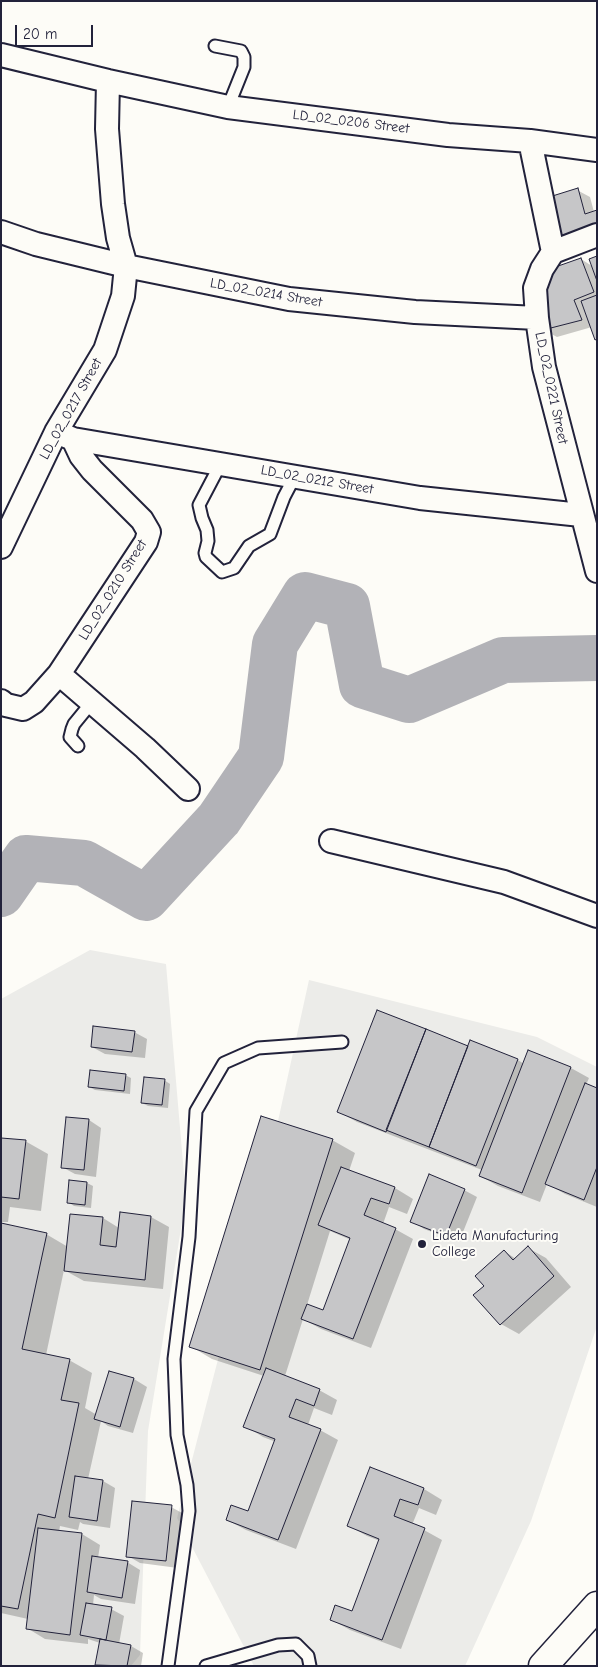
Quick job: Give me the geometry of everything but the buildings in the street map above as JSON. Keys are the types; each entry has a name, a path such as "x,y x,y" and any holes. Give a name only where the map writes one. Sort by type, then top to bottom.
{"main road":[{"path":"543,1666 597,1606"}],"street":[{"name":"LD_02_0206 Street","path":"1,55 228,107 448,135 530,140 597,150"},
{"path":"108,81 108,129 113,204 118,238 126,266"},
{"path":"530,140 553,252 597,235"},
{"name":"LD_02_0214 Street","path":"1,232 36,244 126,266 289,299 415,312 537,318"},
{"name":"LD_02_0221 Street","path":"553,252 542,268 535,288 537,318 544,367 597,572"},
{"name":"LD_02_0217 Street","path":"1,547 64,435 105,350 124,296 126,266"},
{"name":"LD_02_0212 Street","path":"64,435 420,498 581,514"},
{"name":"LD_02_0210 Street","path":"1,701 6,705 23,709 34,702 59,674 146,542 149,532 142,520 92,470 64,435"},
{"path":"59,674 145,748 188,789"},
{"path":"331,841 504,882 597,916"}],"lane":[{"path":"215,46 241,51 244,57 244,67 228,107"},
{"path":"220,464 199,505 207,530 206,557 222,572 234,568 249,546 270,534 284,497 295,476"},
{"path":"78,746 70,736 72,729 92,702"},
{"path":"168,1666 189,1511 187,1485 177,1435 174,1359 190,1237 196,1111 205,1092 224,1063 258,1048 342,1042"},
{"path":"206,1666 278,1645 296,1644 308,1656 310,1666"}],"shaded area":[{"path":"90,950 166,964 186,1198 148,1431 140,1655 131,1666 1,1666 1,999"},
{"name":"Lideta Manufacturing College","path":"309,980 537,1037 597,1067 597,1326 531,1521 465,1666 254,1666 177,1518 269,1162"}],"waterway":[{"path":"1,894 26,858 84,863 146,898 219,819 261,757 275,644 305,595 347,606 362,685 409,700 503,660 597,658"}],"place":[{"name":"Lideta Manufacturing College","path":"422,1244"}]}
